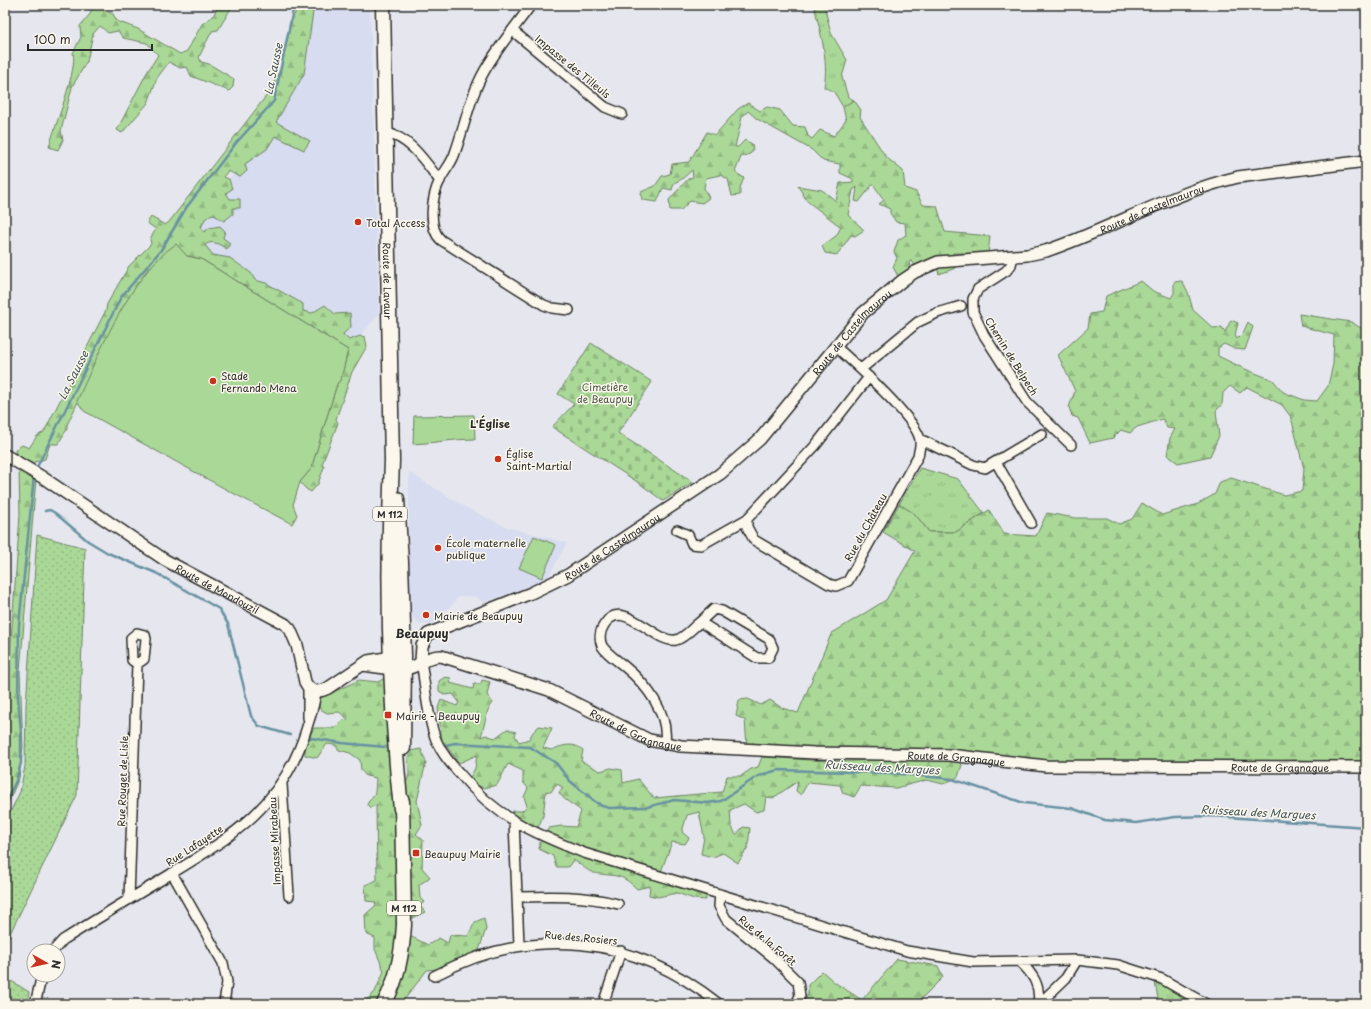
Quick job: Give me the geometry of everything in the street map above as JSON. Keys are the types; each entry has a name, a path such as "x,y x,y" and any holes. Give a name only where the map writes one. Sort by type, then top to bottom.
{"main road":[{"name":"Route de Lavaur","path":"383,5 392,461 389,532 398,663 404,925 403,945 398,973 384,1004"}],"street":[{"path":"532,5 491,61 478,85 455,154 440,181 434,202 432,226 437,236 544,305 552,308 569,310"},
{"name":"Impasse des Tilleuls","path":"513,31 605,107 622,114"},
{"path":"386,133 397,136 418,153 440,181"},
{"name":"Route de Castelmaurou","path":"421,661 422,646 428,634 531,593 568,575 720,474 760,439 863,313 903,280 921,269 938,262 1013,256 1046,251 1185,193 1218,182 1366,161"},
{"name":"Chemin de Belpech","path":"1013,256 1012,265 1006,271 978,289 973,299 973,312 984,335 1027,402 1071,445"},
{"path":"861,369 918,322 937,313 961,306"},
{"path":"835,346 861,369 911,422 920,441 924,441 973,465 985,468 1042,434"},
{"path":"678,530 688,535 692,544 700,546 747,519 815,446 869,377"},
{"name":"Rue du Château","path":"747,519 747,527 754,540 829,584 836,586 842,584 848,581 918,456 920,441"},
{"name":"Route de Mondouzil","path":"5,456 42,477 166,560 285,624 292,633 297,645 312,690"},
{"path":"996,462 1031,522"},
{"path":"665,743 666,732 662,714 647,689 602,646 600,634 606,621 612,617 619,616 632,619 668,640 681,638 714,609 722,611 769,639 773,648 771,654 768,658 758,658 700,622"},
{"name":"Route de Gragnague","path":"398,663 421,661 431,656 441,656 548,690 578,703 648,740 699,748 949,755 1046,766 1366,767"},
{"path":"421,661 437,741 450,762 471,787 514,822 544,838 584,853 846,933 924,955 973,962 1077,960 1118,965 1148,973 1178,987 1206,1004"},
{"path":"312,690 328,688 362,665 398,663"},
{"name":"Rue Rouget de Lisle","path":"129,899 137,664"},
{"name":"Rue Lafayette","path":"60,943 129,899 210,851 262,809 282,784 303,743 309,722 312,690"},
{"name":"Impasse Mirabeau","path":"282,784 289,896"},
{"path":"514,822 519,945"},
{"path":"172,873 223,963 227,982 224,1004"},
{"name":"Rue de la Forêt","path":"720,894 719,906 726,919 774,958 798,982 800,988 796,1004"},
{"path":"517,897 570,896 590,898 618,904"},
{"name":"Rue des Rosiers","path":"434,976 464,961 519,945 565,944 621,951 666,969 694,986 719,1004"},
{"path":"603,1004 621,951"},
{"path":"1039,1004 1066,978 1077,960"},
{"path":"1020,962 1029,970 1038,987 1039,1004"},
{"path":"35,1004 40,983"}],"shaded area":[{"path":"314,5 370,5 379,314 348,350 176,244 276,122 304,74"},
{"path":"409,472 467,508 504,526 567,543 547,579 483,603 477,597 460,596 449,608 444,611 443,622 420,624 409,614"}],"green space":[{"path":"93,5 102,5 101,9 113,14 117,21 138,29 180,54 187,51 202,24 213,16 219,5 233,5 218,30 212,31 199,57 201,62 209,64 234,79 233,87 229,91 191,76 187,67 180,68 169,62 157,78 148,103 122,133 117,130 146,74 158,55 147,43 123,38 118,31 108,33 100,26 93,34 87,61 72,87 61,131 63,140 58,150 49,147 69,85 74,61 73,53 81,37 80,26 90,14"},
{"path":"298,5 314,5 304,74 276,122 310,141 304,150 275,136 267,149 245,164 247,171 240,177 228,171 223,177 229,179 232,189 226,193 230,199 240,199 240,208 233,208 233,214 224,221 212,214 205,219 201,228 204,232 209,228 220,226 225,231 223,238 230,243 227,249 214,243 208,243 205,245 213,255 230,258 251,273 255,280 266,283 303,304 303,311 312,313 325,305 335,314 350,313 351,327 343,334 349,340 360,336 365,337 367,346 352,372 336,419 338,423 322,464 324,467 318,484 311,492 300,482 311,469 337,384 341,379 348,350 201,259 187,256 149,267 123,307 67,425 67,429 58,444 50,444 45,459 31,463 16,456 15,450 22,445 29,448 37,436 44,432 106,310 107,304 129,266 151,244 150,239 156,229 147,223 151,217 165,225 169,222 270,91 282,65 291,23"},
{"path":"814,5 824,5 831,33 847,60 842,77 848,97 854,100 843,107 834,92 824,87 825,56"},
{"path":"854,100 861,110 860,117 886,157 903,171 905,188 916,192 923,205 937,206 945,232 990,236 988,254 953,253 956,268 939,274 935,261 916,267 912,261 910,261 909,269 899,278 893,267 897,258 894,252 898,240 906,235 905,223 896,222 890,213 890,209 879,204 884,200 873,184 859,202 855,201 857,187 853,190 848,215 864,230 855,236 851,235 837,255 825,253 822,246 836,236 841,227 807,201 798,186 822,190 836,201 840,183 853,182 853,179 840,173 840,164 823,161 812,150 757,119 748,111 742,117 735,147 738,147 745,140 752,144 753,150 750,154 741,157 735,172 744,178 740,188 740,195 732,196 728,179 720,175 706,178 704,188 709,198 702,203 690,201 681,210 670,210 669,200 688,179 693,177 692,170 682,179 674,183 672,190 663,188 657,202 642,200 641,192 655,186 662,176 670,174 672,164 689,162 707,132 715,135 738,109 748,103 760,111 767,107 780,110 793,126 805,127 808,136 812,139 820,130 834,136 846,120 843,107"},
{"name":"Stade Fernando Mena","path":"176,244 187,256 201,259 348,350 341,379 337,384 311,469 300,482 293,505 297,515 292,524 84,411 77,401 106,338 131,294 145,274 160,257"},
{"path":"1141,281 1153,291 1171,298 1174,293 1174,282 1182,281 1188,292 1193,310 1213,328 1222,327 1225,332 1231,320 1238,323 1235,335 1237,339 1243,333 1248,322 1253,327 1245,350 1235,349 1224,344 1218,348 1218,356 1273,380 1283,392 1304,400 1317,401 1328,386 1333,364 1334,335 1301,326 1299,314 1351,322 1361,328 1366,328 1366,763 1297,760 1233,762 1052,761 996,756 942,748 918,750 747,747 745,720 736,716 739,700 748,699 761,705 770,700 782,708 798,713 832,632 886,600 915,551 883,532 899,504 915,514 929,532 956,532 989,510 1004,534 1036,536 1047,513 1075,518 1107,518 1119,524 1132,519 1142,503 1162,515 1198,504 1215,494 1220,482 1231,478 1284,495 1302,491 1304,469 1291,417 1282,405 1247,387 1240,393 1230,386 1223,393 1222,404 1216,411 1219,436 1210,456 1178,463 1167,455 1170,438 1175,429 1167,428 1163,419 1137,427 1130,433 1121,430 1113,438 1090,443 1078,418 1072,416 1069,407 1075,391 1058,355 1088,328 1090,314 1102,312 1106,296"},
{"name":"Cimetière de Beaupuy","path":"591,343 652,382 618,433 693,482 663,501 639,483 552,427 574,404 558,394"},
{"path":"474,415 475,439 413,444 414,416"},
{"path":"920,468 958,479 984,513 956,532 929,532 915,514 899,504"},
{"path":"19,470 36,479 20,671 23,747 19,778 5,810 8,682 20,515"},
{"path":"37,535 85,548 77,795 5,944 5,823 20,792 25,766 26,706"},
{"path":"534,536 556,545 542,578 519,568"},
{"path":"386,677 391,737 386,748 392,754 393,770 391,781 395,795 408,779 408,760 410,751 421,749 426,762 417,801 422,825 416,834 423,840 422,868 430,877 419,885 420,898 424,902 420,906 425,912 411,919 410,936 428,945 439,938 448,943 450,935 468,936 475,922 484,918 486,929 479,950 446,968 427,970 401,1004 365,1004 364,1002 375,992 384,971 375,949 375,938 366,934 365,915 376,905 375,902 366,901 365,885 377,880 376,805 370,808 367,804 375,793 376,778 366,776 361,770 360,760 350,753 339,750 335,745 327,744 317,758 305,755 305,745 314,728 335,728 343,720 348,719 339,712 327,713 320,709 318,702 321,698 359,680 378,682"},
{"path":"445,677 451,678 450,683 473,689 474,684 481,684 482,680 490,682 487,695 493,703 488,710 481,737 486,735 495,738 507,729 516,732 515,736 519,742 529,739 539,726 552,728 543,748 552,750 568,745 579,747 583,750 581,761 600,771 611,768 622,770 623,783 638,779 654,798 722,792 727,776 741,776 751,769 758,767 762,757 823,761 855,761 881,757 958,758 962,765 958,777 943,784 927,780 896,788 861,786 854,797 843,793 840,785 808,782 801,795 796,791 798,781 773,798 766,797 764,810 756,812 744,804 730,810 731,825 736,835 743,827 750,828 748,847 738,863 723,853 713,857 701,854 704,837 699,812 687,815 682,832 689,838 685,844 672,842 659,877 706,892 706,900 694,899 677,893 658,897 649,895 650,886 637,889 626,880 617,876 594,873 573,860 568,867 556,867 553,856 539,849 540,842 549,828 561,826 576,827 581,811 561,795 559,792 563,789 561,786 556,784 551,792 546,791 543,816 537,830 510,818 513,811 522,811 527,806 524,797 528,788 523,782 523,771 508,764 497,785 484,788 468,782 475,768 477,755 459,763 442,740 438,708 441,700 457,706 459,702 453,694 445,695 439,691 439,681"},
{"path":"897,959 938,966 943,977 916,1004 803,1004 808,994 808,985 822,971 834,982 862,1000"},
{"path":"5,977 29,992 27,1004 5,1003"},
{"path":"1155,982 1175,991 1197,1004 1159,1004"}],"waterway":[{"name":"La Sausse","path":"36,469 121,297 161,250 186,208 236,143 274,101 294,5"},
{"name":"La Sausse","path":"5,803 16,781 21,763 21,732 18,698 19,625 34,476"},
{"name":"Ruisseau des Margues","path":"45,511 50,510 55,513 88,541 108,553 156,573 219,609 228,624 251,716 259,726 290,735"},
{"name":"Ruisseau des Margues","path":"311,738 342,743 385,747"},
{"name":"Ruisseau des Margues","path":"446,745 455,743 530,747 556,763 569,780 594,801 609,808 647,807 674,800 708,803 721,801 758,776 778,770 890,773 952,779 1024,803 1071,808 1105,820 1136,823 1175,817 1213,816 1366,827"}],"place":[{"name":"Total Access","path":"358,222"},
{"name":"Stade Fernando Mena","path":"213,381"},
{"name":"Église Saint-Martial","path":"498,459"},
{"name":"École maternelle publique","path":"438,548"},
{"name":"Mairie de Beaupuy","path":"426,615"},
{"name":"Mairie - Beaupuy","path":"388,715"},
{"name":"Beaupuy Mairie","path":"416,853"}],"district":[{"name":"L'Église","path":"490,423"},
{"name":"Beaupuy","path":"422,633"}]}
